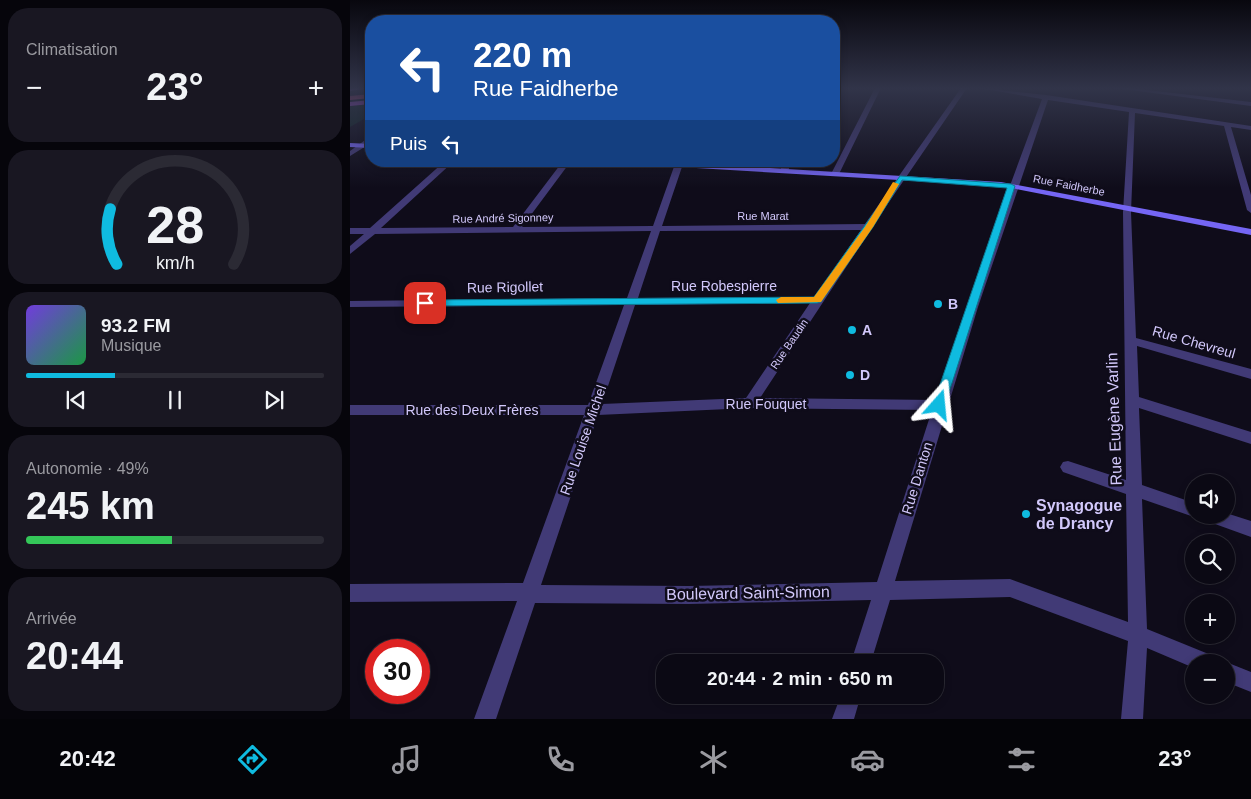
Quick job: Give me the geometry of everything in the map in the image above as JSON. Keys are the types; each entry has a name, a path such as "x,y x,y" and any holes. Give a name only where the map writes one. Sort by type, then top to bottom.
{"street":[{"path":"840,164 861,122"},
{"name":"Rue Baudin","path":"750,403 817,300 940,122"},
{"name":"Rue Danton","path":"863,654 939,405 1011,186 1036,122"},
{"name":"Rue Eugène Varlin","path":"1131,122 1127,208 1138,635 1132,719"},
{"path":"1210,122 1251,128"},
{"path":"1227,124 1251,210"},
{"path":"350,146 365,147"},
{"path":"350,154 365,147"},
{"path":"350,252 443,167"},
{"path":"516,229 562,167"},
{"name":"Rue Louise Michel","path":"485,719 678,167"},
{"name":"Rue Faidherbe","path":"732,167 1011,186 1251,232"},
{"path":"784,171 786,167"},
{"path":"835,174 838,167"},
{"name":"Rue Marat","path":"656,228 869,227"},
{"name":"Rue André Sigonney","path":"350,231 656,228"},
{"name":"Rue Robespierre","path":"630,301 817,300"},
{"name":"Rue Rigollet","path":"350,304 630,301"},
{"name":"Rue Chevreul","path":"1129,340 1251,374"},
{"path":"1131,400 1251,438"},
{"name":"Rue Fouquet","path":"594,410 750,403 939,405"},
{"name":"Rue des Deux Frères","path":"350,410 594,410"},
{"path":"1068,467 1185,507"},
{"path":"1235,524 1251,529"},
{"name":"Boulevard Saint-Simon","path":"350,593 530,593 562,595 1010,588 1185,654"},
{"path":"1235,676 1251,682"},
{"path":"843,719 848,704"}],"green space":[{"path":"350,122 360,122 350,127"}],"slow traffic":[{"path":"781,300 817,300 869,227 896,184"}],"place":[{"name":"B","path":"938,304"},
{"name":"A","path":"852,330"},
{"name":"D","path":"850,375"},
{"name":"Synagogue de Drancy","path":"1026,514"}],"route":[{"path":"425,303 817,300 869,227 900,178 1011,186 939,405"}]}
